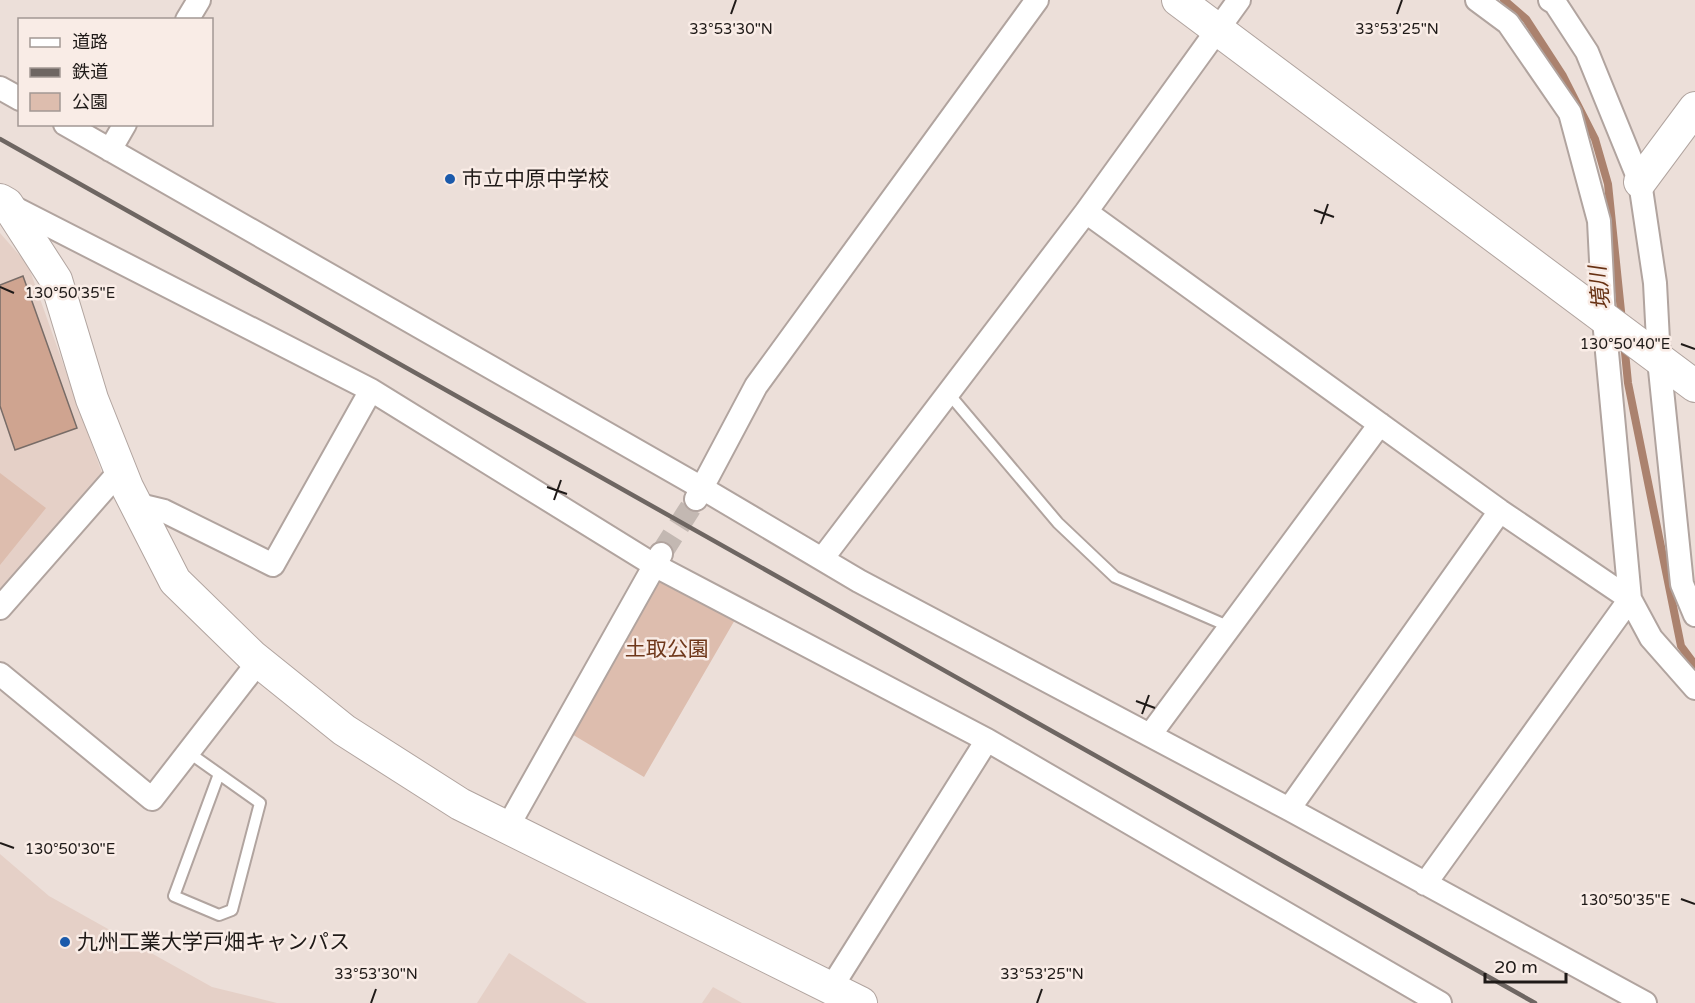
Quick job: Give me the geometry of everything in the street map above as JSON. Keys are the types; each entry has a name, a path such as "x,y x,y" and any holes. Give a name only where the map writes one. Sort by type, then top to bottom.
{"street":[{"path":"188,18 199,0"},
{"path":"699,493 756,386 1037,0"},
{"path":"1178,0 1695,386"},
{"path":"822,559 1086,212 1239,0"},
{"path":"1477,0 1508,23 1570,112 1599,221 1604,320 1630,599 1651,638 1695,688"},
{"path":"1550,0 1555,3 1587,52 1640,182 1654,283 1653,355 1682,584 1695,615"},
{"path":"0,88 18,98"},
{"path":"1640,182 1695,108"},
{"path":"68,126 699,493 1289,809 1645,1003"},
{"path":"110,150 124,126"},
{"path":"4,202 371,390 658,560 987,740 1440,1003"},
{"path":"4,202 56,280 92,399 120,471 175,581 259,661 344,730 460,804 861,1003"},
{"path":"1086,212 1500,511 1630,599"},
{"path":"135,504 164,511 273,565 371,390"},
{"path":"1150,735 1380,424"},
{"path":"0,608 120,471"},
{"path":"1289,809 1500,511"},
{"path":"507,828 658,560"},
{"path":"1425,884 1630,599"},
{"path":"0,674 152,799 259,661"},
{"path":"831,988 987,740"}],"lane":[{"path":"949,394 1058,523 1115,577 1230,627"},
{"path":"188,752 260,803 232,910 219,915 174,896 219,774"}],"shaded area":[{"path":"0,233 28,265 102,473 0,600"},
{"name":"九州工業大学戸畑キャンパス","path":"0,854 49,896 212,987 277,1003 0,1003"},
{"path":"509,953 587,1003 477,1003"},
{"path":"713,987 742,1003 702,1003"}],"green space":[{"path":"0,473 46,508 0,565"},
{"name":"土取公園","path":"658,575 736,618 644,777 570,733"}],"building":[{"path":"23,276 77,428 15,450 0,406 0,285"}],"waterway":[{"name":"境川","path":"1504,0 1526,19 1563,76 1595,139 1608,184 1622,321"},
{"name":"境川","path":"1624,342 1628,383 1681,646 1695,665"}],"tunnel":[{"path":"661,554 696,499"}],"railway":[{"path":"0,139 1535,1003"}],"place":[{"name":"市立中原中学校","path":"450,179"},
{"name":"九州工業大学戸畑キャンパス","path":"65,942"}]}
